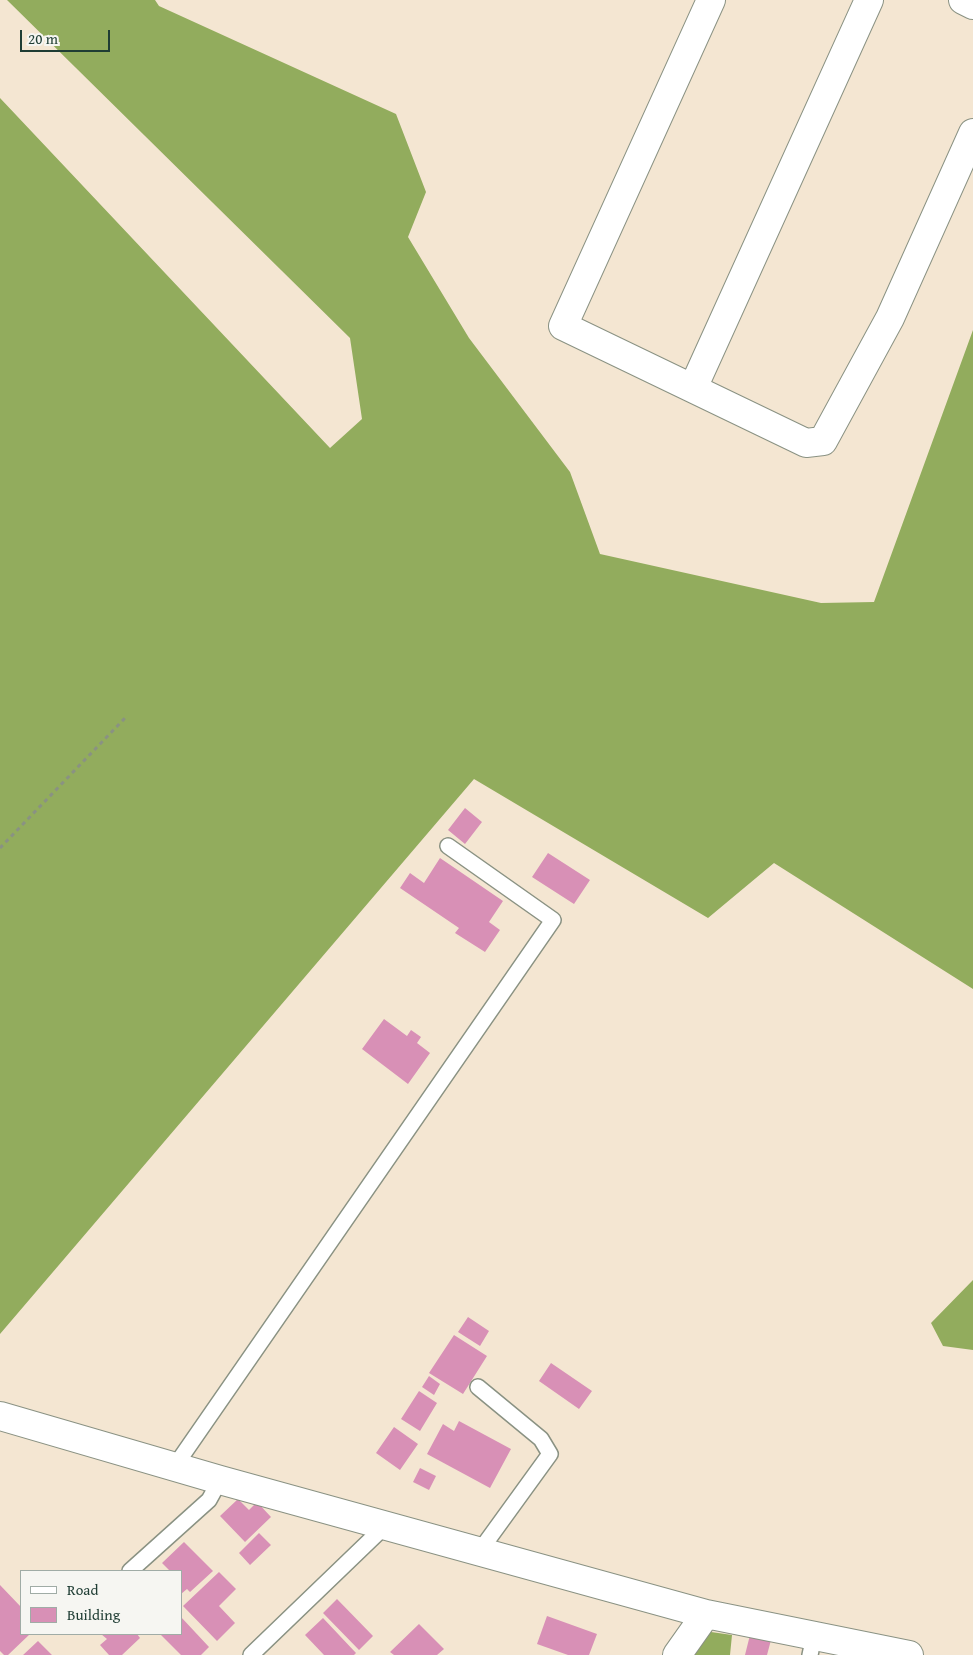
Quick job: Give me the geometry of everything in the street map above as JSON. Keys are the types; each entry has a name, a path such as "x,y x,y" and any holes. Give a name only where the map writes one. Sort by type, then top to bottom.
{"street":[{"path":"711,0 563,326 806,443 823,441 890,318 973,133"},
{"path":"693,388 869,0"},
{"path":"963,0 973,5"},
{"path":"0,1416 220,1480 812,1645 909,1655"},
{"path":"677,1655 706,1614"}],"lane":[{"path":"175,1466 553,920 448,846"},
{"path":"478,1388 541,1439 550,1454 479,1552"},
{"path":"131,1570 209,1500 220,1480"},
{"path":"251,1655 385,1526"}],"path":[{"path":"0,848 126,717"}],"green space":[{"path":"7,0 155,0 159,6 396,114 426,192 408,237 469,338 570,472 600,554 821,603 874,602 973,330 973,989 774,863 708,918 474,779 0,1334 0,98 330,448 362,419 350,338"},
{"path":"973,1280 973,1350 943,1346 931,1323"},
{"path":"711,1632 732,1635 730,1655 692,1655"}],"building":[{"path":"465,808 482,822 465,844 448,830"},
{"path":"548,853 590,880 574,904 532,877"},
{"path":"440,858 503,901 489,922 500,930 485,952 455,933 459,928 400,888 410,873 424,883"},
{"path":"384,1019 407,1036 411,1030 421,1037 417,1043 430,1053 408,1084 362,1049"},
{"path":"468,1317 489,1331 480,1346 458,1332"},
{"path":"454,1335 487,1356 463,1394 429,1373"},
{"path":"551,1363 592,1391 579,1409 539,1381"},
{"path":"429,1376 440,1384 434,1395 422,1387"},
{"path":"419,1391 437,1403 420,1431 401,1419"},
{"path":"459,1421 511,1449 490,1488 427,1454 443,1424 454,1431"},
{"path":"394,1427 418,1444 400,1470 376,1453"},
{"path":"420,1468 436,1476 429,1490 413,1482"},
{"path":"238,1499 249,1510 257,1502 271,1517 245,1542 220,1516"},
{"path":"259,1533 271,1545 250,1565 239,1553"},
{"path":"184,1542 213,1571 190,1592 187,1589 182,1593 182,1570 169,1570 162,1563"},
{"path":"219,1572 236,1589 219,1606 235,1623 217,1641 183,1606"},
{"path":"0,1585 20,1606 20,1635 29,1635 8,1655 4,1655 0,1651"},
{"path":"337,1599 373,1636 359,1650 323,1613"},
{"path":"547,1616 597,1634 589,1655 568,1655 537,1644"},
{"path":"182,1618 209,1647 201,1655 181,1655 161,1635 182,1635"},
{"path":"323,1618 356,1653 354,1655 324,1655 305,1635"},
{"path":"419,1624 444,1649 437,1655 394,1655 390,1652"},
{"path":"102,1635 138,1635 140,1638 122,1655 109,1655 100,1645 107,1639"},
{"path":"750,1635 771,1640 767,1655 745,1655"},
{"path":"38,1641 52,1655 23,1655"}]}
